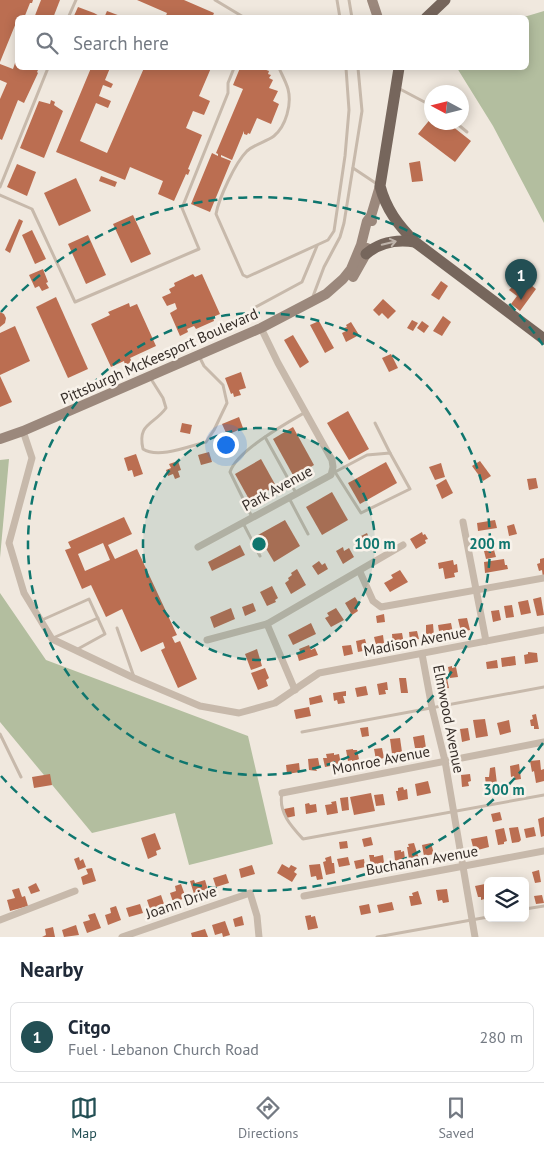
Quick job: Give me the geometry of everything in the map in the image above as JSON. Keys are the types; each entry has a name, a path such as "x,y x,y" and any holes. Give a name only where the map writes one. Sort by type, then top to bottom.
{"main road":[{"path":"372,0 377,15"},
{"path":"429,15 445,0"},
{"name":"Pittsburgh McKeesport Boulevard","path":"0,439 23,431 261,328 326,294 343,279 351,269 361,246 367,221 371,216 380,186 399,70"},
{"path":"380,186 385,203 393,217 415,242 544,339"},
{"name":"Pittsburgh McKeesport Boulevard","path":"326,294 336,292 347,284 357,272 366,254 372,223 371,216"},
{"path":"366,254 373,248 388,242 402,240 415,242"}],"street":[{"name":"Park Avenue","path":"198,547 330,475 334,469 332,460 261,328"},
{"path":"23,431 32,458 9,543 24,594 52,639"},
{"path":"463,522 486,641"},
{"path":"208,640 267,624 360,572 403,545"},
{"path":"360,572 374,601 381,607 544,578"},
{"path":"267,624 295,690"},
{"name":"Madison Avenue","path":"52,639 134,678 200,706 239,713 275,703 319,673 544,630"},
{"name":"Elmwood Avenue","path":"422,654 432,708 445,761 475,937"},
{"name":"Monroe Avenue","path":"282,793 544,742"},
{"name":"Buchanan Avenue","path":"304,896 544,851"},
{"path":"0,920 75,892"},
{"name":"Joann Drive","path":"122,937 250,893 257,916 259,937"}],"lane":[{"path":"69,15 76,0"},
{"path":"215,0 240,15"},
{"path":"337,0 340,15"},
{"path":"349,0 352,15"},
{"path":"0,188 47,70"},
{"path":"0,195 32,208 75,302 199,250 182,208 228,93 228,83 233,70"},
{"path":"280,70 288,90 290,101 285,120 275,135 245,154 220,200 216,214 243,275 247,277 328,240 334,231 345,156 349,110 346,70"},
{"path":"311,302 324,267 340,237 344,223 362,111 358,70"},
{"path":"395,87 424,102"},
{"path":"353,168 380,186"},
{"path":"254,308 302,282 317,245"},
{"path":"150,376 163,398 166,408 158,417 148,423 142,432 141,441 143,449 148,452 161,453 206,442 214,430 227,402 222,385 204,366 198,355"},
{"path":"252,517 230,472 233,464 265,437 305,412"},
{"path":"375,423 410,489 361,514 334,469 366,455 390,453"},
{"path":"265,437 296,493"},
{"path":"288,498 308,534"},
{"path":"242,523 260,556"},
{"path":"41,620 89,599 105,634 76,650"},
{"path":"52,639 98,618"},
{"path":"117,628 134,678"},
{"path":"302,732 544,687"},
{"path":"0,734 21,777"},
{"path":"282,793 284,816 303,839 454,813 544,795"},
{"path":"529,908 544,906"},
{"path":"377,937 484,918"}],"green space":[{"path":"544,11 544,223 493,126 458,70 529,70 529,16"},
{"path":"9,459 0,558 0,460"},
{"path":"0,593 46,660 248,736 273,844 189,865 175,813 92,833 0,722"}],"building":[{"path":"0,0 33,0 25,15 15,15 15,25 0,62"},
{"path":"41,0 60,0 54,15 35,15"},
{"path":"137,0 184,0 214,13 213,15 166,15 167,13"},
{"path":"78,7 98,15 74,15"},
{"path":"107,11 118,15 105,15"},
{"path":"15,63 15,70 38,70 38,73 24,103 18,100 2,140 0,139 0,99 7,83 0,80 0,64 13,69"},
{"path":"90,70 109,70 105,80 113,84 111,88 103,85 99,96 111,101 108,108 96,103 80,141 107,153 143,70 210,70 199,96 210,101 204,115 193,111 186,128 202,135 188,169 190,170 188,175 186,174 174,201 158,194 163,181 130,167 125,180 56,152"},
{"path":"239,70 269,71 268,74 271,75 269,78 273,80 269,88 278,91 273,101 279,104 271,124 257,118 250,134 244,134 244,131 232,160 221,155 221,157 231,161 210,212 191,204 212,153 218,156 216,153 243,89 233,85"},
{"path":"51,100 55,102 54,105 63,111 44,158 20,148 39,101 50,104"},
{"path":"424,127 424,130 457,130 471,141 455,162 418,134"},
{"path":"420,161 423,181 412,182 409,163"},
{"path":"17,164 36,172 27,196 7,187"},
{"path":"101,176 117,182 115,187 99,181"},
{"path":"76,178 91,211 59,226 44,193"},
{"path":"133,215 151,254 131,263 113,224"},
{"path":"19,219 23,221 10,253 5,250"},
{"path":"32,230 46,259 35,264 22,235"},
{"path":"88,235 106,275 86,284 68,244"},
{"path":"43,269 49,288 42,291 39,286 35,288 29,275"},
{"path":"193,274 195,277 202,274 220,314 213,317 214,321 196,329 194,326 187,329 188,332 180,336 170,313 177,309 175,303 167,306 162,297 171,293 169,289 175,286 174,283"},
{"path":"441,281 448,286 439,300 431,295"},
{"path":"527,282 536,289 520,311 511,304 517,296 509,290 513,286 520,291"},
{"path":"56,297 88,369 68,378 36,307"},
{"path":"383,299 396,311 388,319 382,313 379,316 373,310"},
{"path":"129,303 130,307 137,304 156,346 130,358 132,362 125,365 124,361 111,367 91,324 110,315 108,312"},
{"path":"0,312 6,318 5,323 0,327"},
{"path":"443,316 451,322 442,336 433,331"},
{"path":"412,320 418,323 413,331 407,328"},
{"path":"319,321 334,348 325,353 310,325"},
{"path":"422,321 429,326 424,333 417,328"},
{"path":"351,322 359,335 346,342 342,333 346,331 344,328 347,327 346,325"},
{"path":"15,326 30,361 0,375 0,333"},
{"path":"293,335 309,362 300,368 284,340"},
{"path":"391,354 398,368 389,372 382,358"},
{"path":"241,372 246,388 239,390 241,395 234,397 225,378"},
{"path":"0,376 12,402 0,407"},
{"path":"348,411 369,449 349,460 327,423"},
{"path":"239,417 243,428 227,435 222,424"},
{"path":"182,423 192,425 190,434 180,432"},
{"path":"293,427 314,465 294,477 273,439"},
{"path":"209,452 212,462 201,465 198,455"},
{"path":"136,454 143,474 134,477 132,470 128,471 124,458"},
{"path":"261,459 276,486 250,501 235,474"},
{"path":"178,461 181,470 178,471 180,477 175,479 173,474 168,476 166,470 171,468 169,464"},
{"path":"480,461 491,476 483,481 472,466"},
{"path":"386,462 397,483 360,504 348,483"},
{"path":"441,463 445,477 435,480 429,467"},
{"path":"536,478 538,488 529,490 527,479"},
{"path":"446,479 453,493 442,499 436,485"},
{"path":"332,492 348,520 322,535 306,507"},
{"path":"124,517 132,534 108,545 115,559 137,549 177,635 172,637 175,643 180,641 197,679 178,688 161,650 165,648 163,642 141,652 122,609 106,617 91,585 82,589 65,550 71,548 68,542","holes":["103,543 110,560 85,571 78,554"]},
{"path":"285,520 300,546 274,562 258,535"},
{"path":"495,520 497,528 478,531 477,523"},
{"path":"514,524 517,534 509,536 507,526"},
{"path":"422,532 428,539 425,540 426,543 416,549 410,539"},
{"path":"367,533 376,545 366,550 359,537"},
{"path":"240,545 245,555 212,571 208,562"},
{"path":"343,547 344,551 349,548 354,557 343,564 336,551"},
{"path":"494,550 496,557 486,559 484,551"},
{"path":"544,558 543,578 542,570 539,571 537,564 540,563 540,559"},
{"path":"504,559 508,569 485,573 484,562"},
{"path":"453,560 454,565 457,564 458,572 454,573 455,577 445,579 443,568 439,569 438,563"},
{"path":"319,561 322,565 325,563 328,569 318,575 312,566"},
{"path":"297,569 306,585 291,594 285,583 292,575 291,573"},
{"path":"400,570 408,582 390,592 384,583 393,578 391,575"},
{"path":"272,586 278,598 275,600 276,602 267,606 260,592"},
{"path":"355,597 360,605 356,607 358,611 352,615 345,603"},
{"path":"541,597 544,615 537,616 533,599"},
{"path":"528,600 531,613 521,615 518,602"},
{"path":"253,603 256,611 245,616 242,607"},
{"path":"512,605 514,617 506,618 504,606"},
{"path":"231,608 235,619 214,628 210,617"},
{"path":"336,608 344,620 331,627 325,618 329,616 327,613"},
{"path":"499,610 501,620 493,622 491,611"},
{"path":"384,614 385,622 377,623 376,616"},
{"path":"467,618 470,630 461,632 458,619"},
{"path":"311,623 316,634 293,645 288,635"},
{"path":"451,623 453,633 443,634 443,630 439,631 438,625"},
{"path":"433,624 434,636 426,637 426,625"},
{"path":"417,631 419,639 410,641 409,632"},
{"path":"402,633 404,644 393,646 392,634"},
{"path":"383,635 384,643 376,645 374,637"},
{"path":"365,639 368,650 358,652 356,641"},
{"path":"309,645 311,650 315,648 318,655 299,661 297,654 301,653 299,649"},
{"path":"351,645 353,654 344,656 342,646"},
{"path":"257,649 262,666 251,670 245,654"},
{"path":"528,652 537,653 538,662 525,664 524,655 528,654"},
{"path":"515,656 516,665 502,667 501,658"},
{"path":"497,660 498,668 487,669 486,662"},
{"path":"452,666 452,668 456,667 458,677 450,678 448,667"},
{"path":"265,668 269,678 266,680 268,686 258,690 251,673"},
{"path":"445,669 449,688 439,690 436,671"},
{"path":"399,678 406,678 408,693 401,693"},
{"path":"387,682 388,690 385,690 386,694 379,695 377,684"},
{"path":"366,686 368,695 357,697 355,688"},
{"path":"346,691 346,696 343,696 345,703 338,704 337,700 334,701 333,693"},
{"path":"321,695 323,702 310,705 309,698"},
{"path":"309,707 311,716 296,719 294,710"},
{"path":"536,714 539,729 534,729 534,726 531,726 530,720 533,719 532,715"},
{"path":"485,719 488,736 476,738 473,720"},
{"path":"509,720 511,732 500,735 497,723"},
{"path":"368,727 369,736 362,737 360,728"},
{"path":"468,728 470,740 462,742 460,729"},
{"path":"424,735 426,748 415,748 413,737"},
{"path":"400,738 402,752 392,754 390,739"},
{"path":"382,748 384,758 376,760 374,749"},
{"path":"346,750 357,750 359,759 352,762 352,760 348,761"},
{"path":"334,753 334,755 339,754 341,764 325,767 323,758 327,758 326,754"},
{"path":"318,758 320,768 316,769 317,771 309,770 308,759"},
{"path":"540,760 541,770 544,769 544,781 536,783 530,761"},
{"path":"299,763 300,772 287,774 286,765"},
{"path":"519,764 521,779 515,780 514,776 511,777 510,766"},
{"path":"495,767 497,784 486,785 485,777 489,777 490,768"},
{"path":"50,774 52,785 34,788 32,777"},
{"path":"470,774 471,781 468,782 469,786 462,787 461,775"},
{"path":"428,781 431,793 417,796 415,784"},
{"path":"403,787 404,790 407,789 408,799 398,801 396,791 398,791 398,788"},
{"path":"371,793 375,811 354,815 350,797"},
{"path":"383,794 385,805 376,806 374,795"},
{"path":"348,797 349,810 342,811 340,798"},
{"path":"336,801 338,813 327,815 325,805"},
{"path":"309,803 310,805 316,804 317,812 306,814 305,804"},
{"path":"294,807 295,816 286,818 284,809"},
{"path":"500,812 502,820 493,822 491,814"},
{"path":"544,817 544,836 541,837 538,819"},
{"path":"518,827 521,840 512,843 509,828"},
{"path":"534,827 536,836 526,838 524,829"},
{"path":"504,828 507,841 504,844 498,845 495,830"},
{"path":"155,833 161,849 156,851 157,855 148,859 141,838"},
{"path":"487,836 489,847 474,851 471,839"},
{"path":"371,837 373,845 364,847 362,839"},
{"path":"347,841 348,848 340,849 339,842"},
{"path":"414,843 419,859 413,860 413,858 409,859 407,847 409,847 408,844"},
{"path":"431,843 434,854 424,856 422,845"},
{"path":"401,850 401,852 404,851 405,859 395,861 394,851"},
{"path":"369,855 374,855 374,857 383,855 384,863 371,865"},
{"path":"331,856 335,873 326,875 323,862 326,861 325,858"},
{"path":"79,857 80,861 83,859 86,867 78,870 74,859"},
{"path":"348,857 350,865 339,867 337,859"},
{"path":"364,859 365,867 356,869 354,861"},
{"path":"282,864 289,868 291,865 297,868 294,872 297,874 292,882 277,873"},
{"path":"320,864 323,879 317,880 316,876 311,877 309,865"},
{"path":"252,865 255,874 241,878 239,869"},
{"path":"92,868 96,881 83,885 81,877 88,874 86,869"},
{"path":"539,870 541,882 535,883 532,872"},
{"path":"226,874 229,883 216,887 213,878"},
{"path":"194,880 195,883 205,880 208,890 194,894 190,881"},
{"path":"36,883 40,891 31,894 28,887"},
{"path":"181,884 186,898 173,902 170,893 176,891 175,886"},
{"path":"484,884 484,899 481,900 481,897 478,897 475,886"},
{"path":"19,888 22,897 25,896 28,906 10,911 7,900 15,898 12,890"},
{"path":"447,889 449,902 443,903 442,900 438,901 436,890"},
{"path":"418,891 422,904 411,906 409,896 413,896 412,893"},
{"path":"161,895 164,904 150,909 147,900"},
{"path":"542,895 544,903 536,904 534,896"},
{"path":"392,902 394,910 379,913 377,905"},
{"path":"140,904 143,913 129,917 126,908"},
{"path":"369,904 371,913 361,915 359,906"},
{"path":"116,906 121,920 108,925 105,915 111,913 110,908"},
{"path":"95,913 101,928 87,933 83,922 90,920 88,915"},
{"path":"311,915 311,917 315,916 318,928 308,930 305,916"},
{"path":"242,916 244,925 235,927 233,919"},
{"path":"225,921 230,935 223,937 222,933 215,935 212,925"},
{"path":"76,925 79,935 64,937 62,930"},
{"path":"53,927 55,937 42,937 46,935 45,929"},
{"path":"205,929 208,937 192,937 191,933"}],"place":[{"name":"Citgo","path":"521,300"}]}
